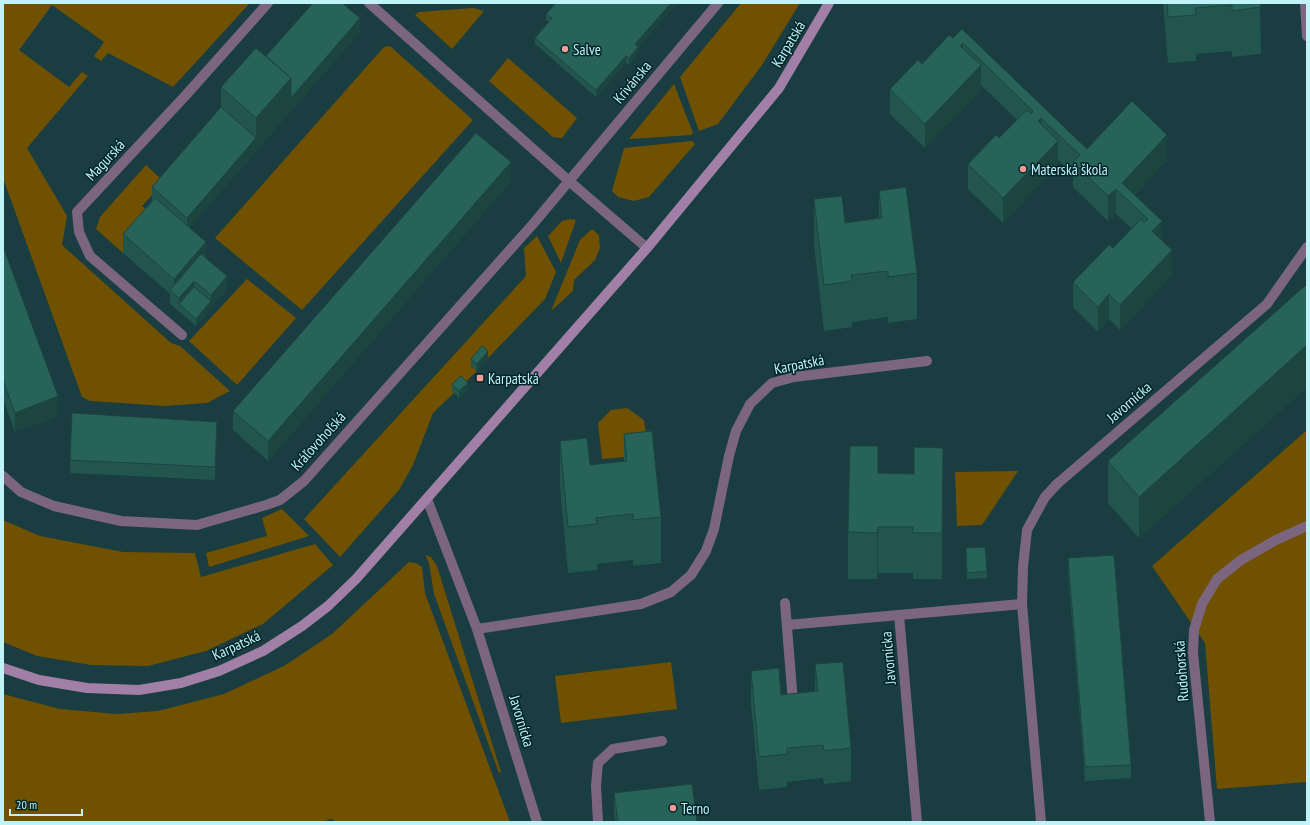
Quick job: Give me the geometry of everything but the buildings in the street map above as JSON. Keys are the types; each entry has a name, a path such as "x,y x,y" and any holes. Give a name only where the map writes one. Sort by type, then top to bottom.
{"street":[{"name":"Magurská","path":"182,335 90,256 79,232 77,212 186,95 268,3"},
{"path":"369,3 568,181 647,248"},
{"name":"Krivánska","path":"568,181 718,3"},
{"name":"Karpatská","path":"3,668 38,680 87,688 139,690 181,683 219,671 263,650 302,626 328,606 356,579 647,248 779,88 830,3"},
{"path":"1305,3 1307,36"},
{"name":"Kráľovohoľská","path":"3,476 21,492 54,506 121,521 197,525 280,500 304,481 533,224 568,181"},
{"name":"Javornícka","path":"1041,822 1022,604 1023,567 1027,530 1045,497 1097,450 1267,304 1307,248"},
{"name":"Karpatská","path":"478,629 640,604 671,592 691,575 706,550 714,529 729,456 736,431 750,404 772,383 794,377 927,361"},
{"path":"427,499 478,629"},
{"name":"Rudohorská","path":"1210,822 1193,653 1194,630 1202,604 1217,579 1241,560 1276,540 1307,526"},
{"path":"785,603 793,702"},
{"name":"Javornícka","path":"917,822 899,615 1022,604"},
{"path":"787,625 899,615"},
{"name":"Javornícka","path":"478,629 537,822"},
{"path":"598,822 596,786 598,763 613,749 662,741"}],"shaded area":[{"path":"3,3 250,3 173,87 108,53 101,61 94,56 104,42 52,5 19,50 69,87 82,72 88,76 27,148 67,216 62,245 171,343 180,346 230,391 207,403 165,406 90,401 82,397 3,178"},
{"path":"741,3 800,3 762,65 718,124 699,131 680,77"},
{"path":"473,8 484,11 452,49 415,15 419,12"},
{"path":"390,46 473,120 302,310 215,238 384,47"},
{"path":"508,58 577,118 562,138 553,137 489,81"},
{"path":"674,84 693,133 691,135 629,139"},
{"path":"692,141 695,144 649,197 634,201 618,197 612,191 624,148"},
{"path":"146,165 164,182 142,206 155,217 123,253 96,229 100,217"},
{"path":"570,219 576,220 561,263 548,236 562,221"},
{"path":"592,229 599,235 600,248 595,260 574,280 573,291 551,311 580,240"},
{"path":"537,236 556,272 545,299 488,358 482,353 471,366 477,371 433,413 413,465 399,490 340,557 304,519 526,276 524,248"},
{"path":"247,279 296,318 237,385 189,341"},
{"path":"627,408 644,420 649,455 602,459 598,423 611,410"},
{"path":"1307,430 1307,782 1217,789 1205,643 1152,566"},
{"path":"1018,471 982,525 957,526 955,472"},
{"path":"282,509 309,536 209,567 206,553 267,536 262,518"},
{"path":"3,520 40,536 123,552 195,553 201,577 315,544 333,565 263,624 206,651 148,666 91,665 37,656 3,642"},
{"path":"425,555 431,557 437,566 501,772 499,773 434,594 429,563"},
{"path":"409,562 416,563 422,567 425,593 510,822 336,822 332,819 320,822 3,822 3,694 60,709 116,714 158,711 224,694 284,666 332,634"},
{"path":"671,662 677,709 561,723 555,676"}],"place":[{"name":"Salve","path":"565,49"},
{"name":"Materská škola","path":"1023,169"},
{"name":"Karpatská","path":"480,378"},
{"name":"Terno","path":"673,808"}]}
